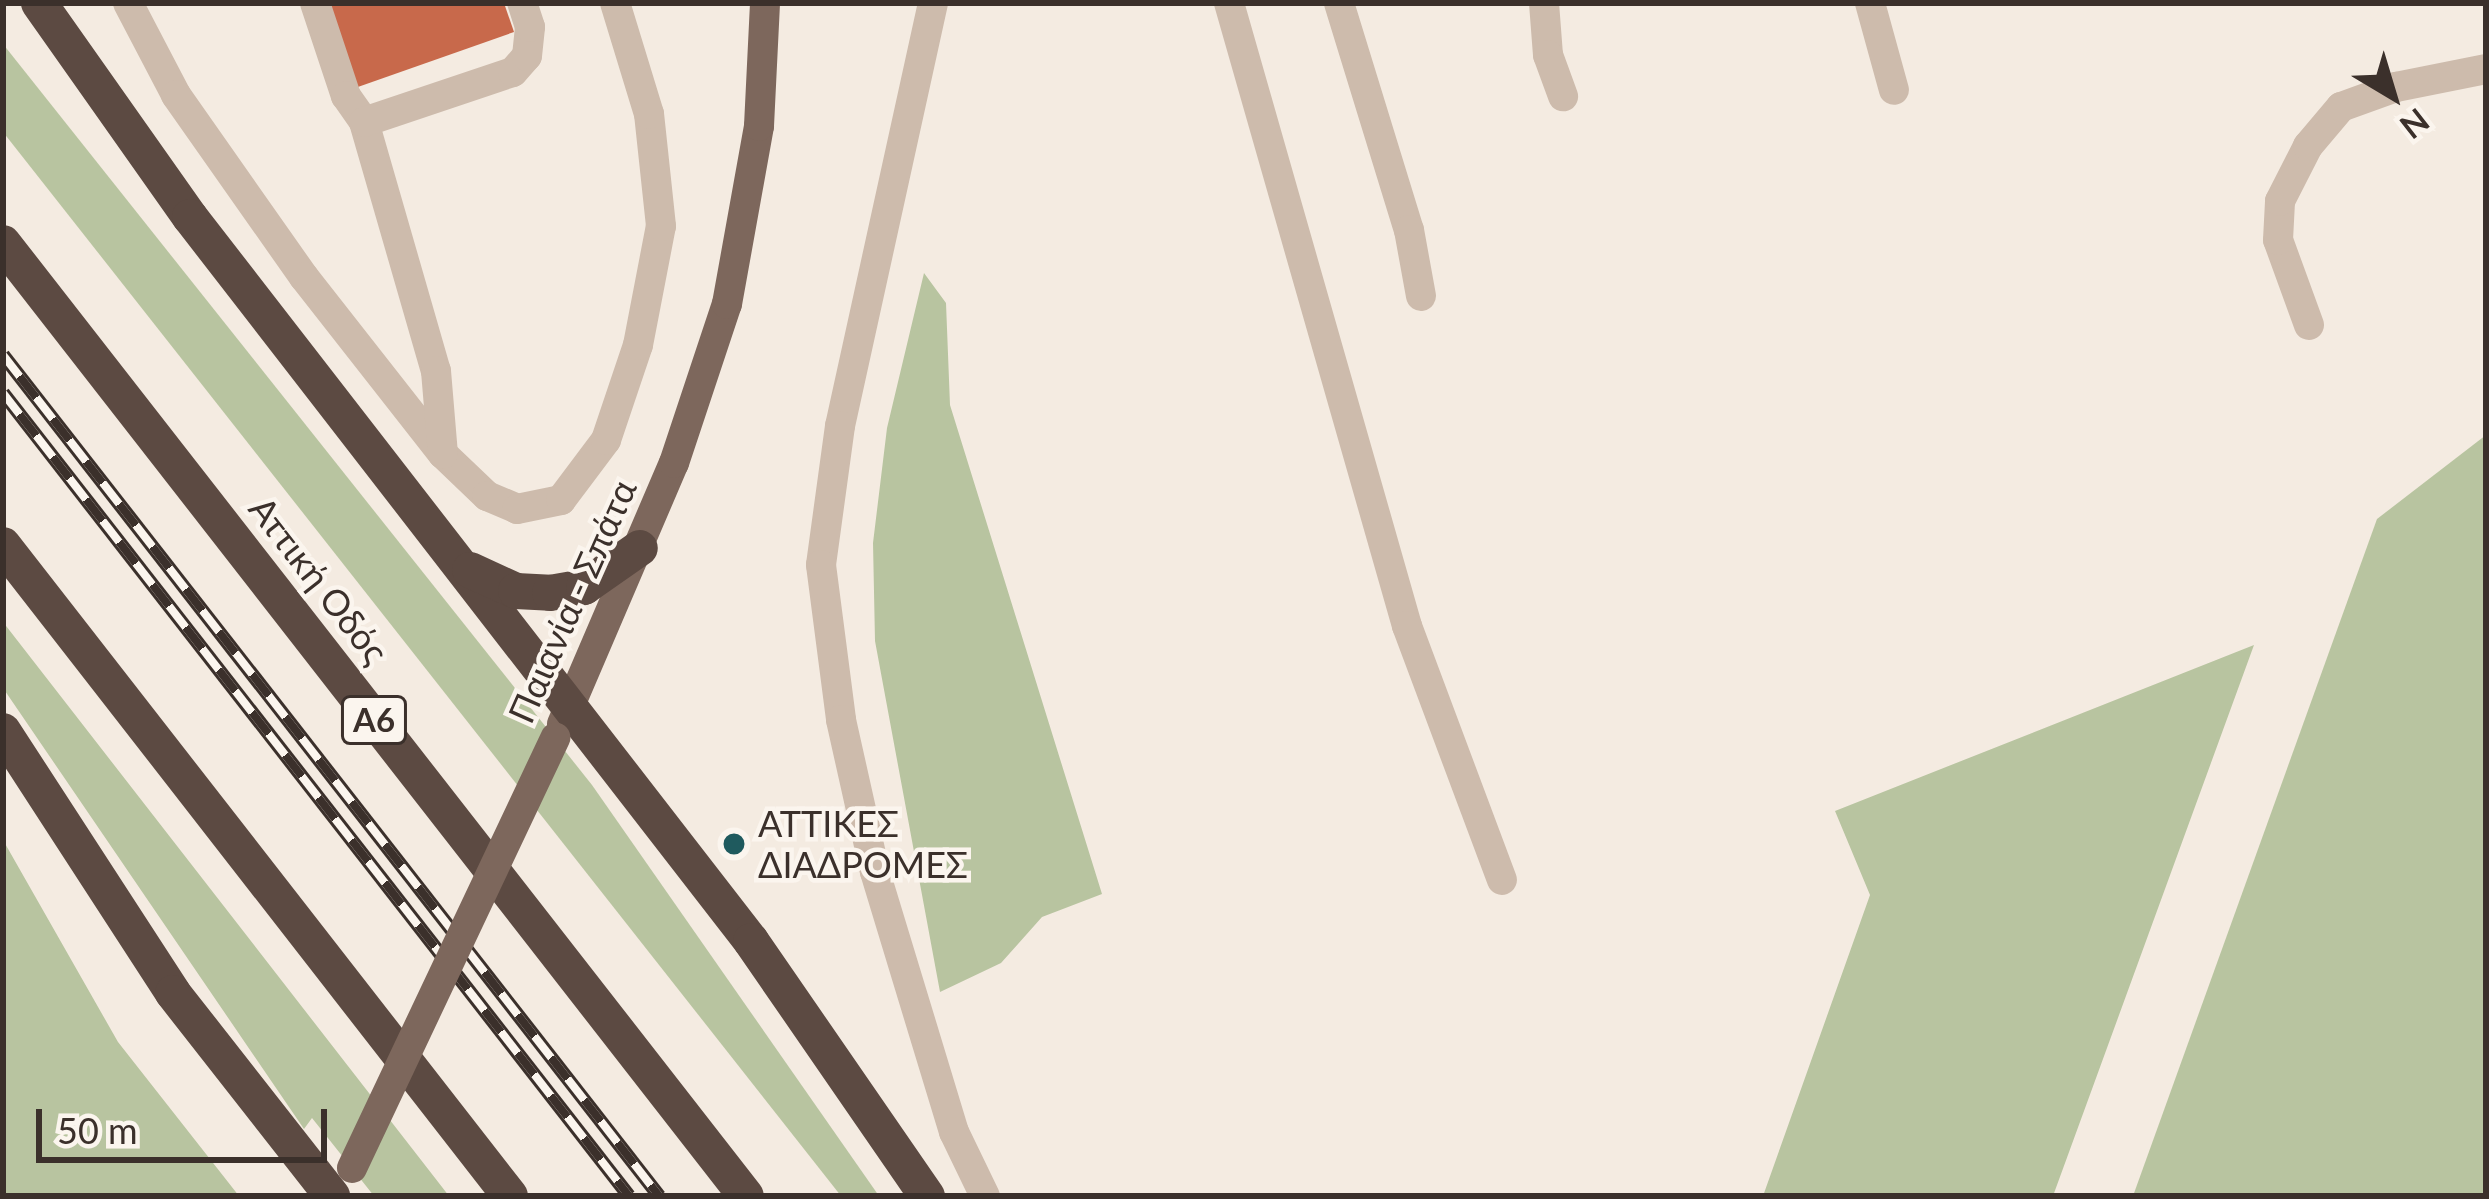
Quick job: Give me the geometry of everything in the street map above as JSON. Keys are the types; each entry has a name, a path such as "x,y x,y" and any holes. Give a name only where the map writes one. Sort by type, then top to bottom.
{"highway":[{"path":"39,3 190,217 455,559 562,722 751,941 927,1196"},
{"name":"Αττική Οδός","path":"3,243 746,1196"},
{"path":"3,545 510,1196"},
{"path":"455,559 484,579 550,593 584,587 640,548"},
{"path":"3,731 172,993 341,1187"}],"main road":[{"name":"Παιανία - Σπάτα","path":"341,1187 640,548 727,304 759,126 765,3"}],"street":[{"path":"128,3 239,192 443,454 502,505 533,508 577,487 606,440 638,345 662,226 649,114 615,3"},
{"path":"315,3 346,96 364,122 436,370 443,454"},
{"path":"364,122 513,72 527,56 530,28 522,3"},
{"path":"933,3 840,426 821,565 841,720 875,872 954,1132 985,1196"},
{"path":"1229,3 1407,626 1502,880"},
{"path":"1339,3 1409,230 1421,296"},
{"path":"1544,3 1548,55 1563,96"},
{"path":"1870,3 1894,89"},
{"path":"2309,325 2278,240 2280,201 2308,146 2341,107 2486,69"}],"green space":[{"path":"3,44 592,785 879,1196 841,1196 3,132"},
{"path":"924,273 946,303 950,405 1102,894 1042,917 1001,963 940,992 875,641 873,543 887,428"},
{"path":"2486,435 2486,1196 2133,1196 2377,519"},
{"path":"3,622 449,1196 374,1196 312,1118 304,1129 3,688"},
{"path":"2254,645 2053,1196 1763,1196 1870,895 1835,811"},
{"path":"3,840 118,1042 239,1196 3,1196"}],"building":[{"path":"330,3 504,3 514,32 355,88"}],"railway":[{"path":"3,355 659,1196"},
{"path":"3,393 629,1196"}],"place":[{"name":"ΑΤΤΙΚΕΣ ΔΙΑΔΡΟΜΕΣ","path":"734,844"}]}
